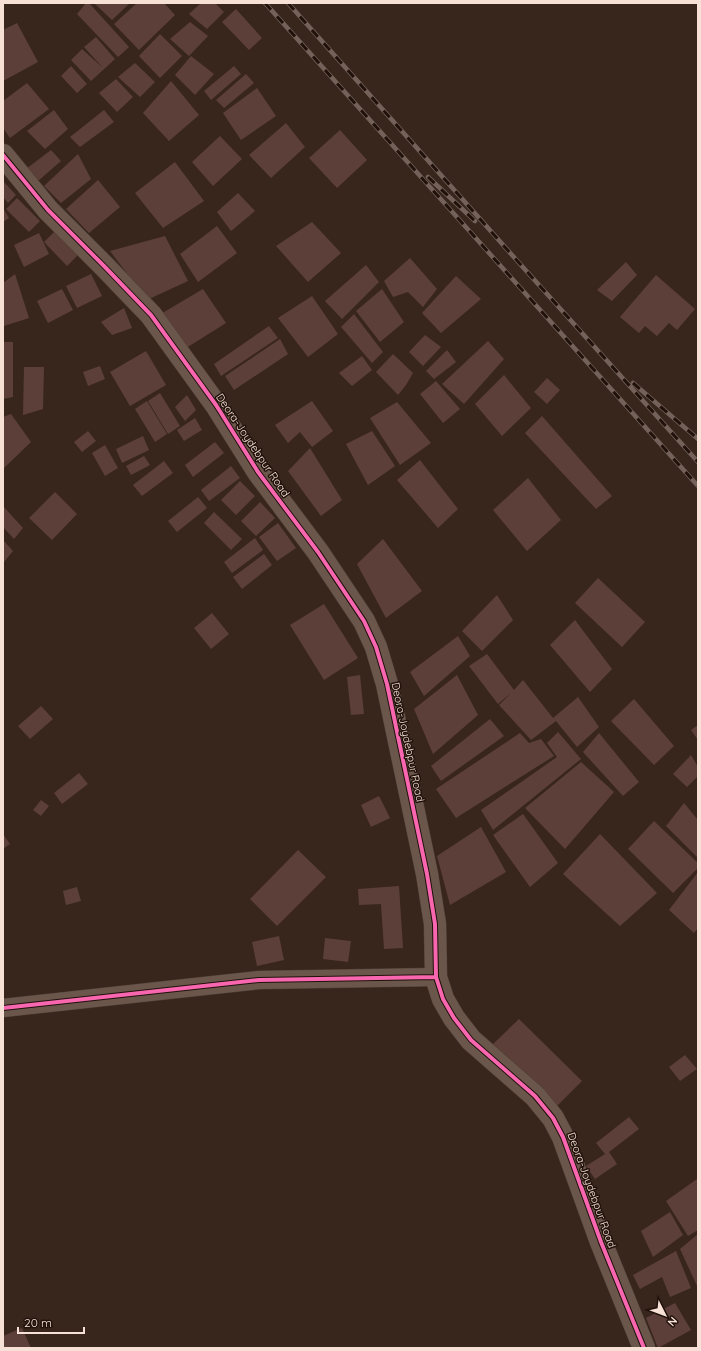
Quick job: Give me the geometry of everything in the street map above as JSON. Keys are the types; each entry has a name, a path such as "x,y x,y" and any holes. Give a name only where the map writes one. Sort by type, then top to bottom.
{"street":[{"name":"Deora-Joydebpur Road","path":"3,155 48,210 151,315 216,405 258,472 318,552 364,621 376,647 387,684 427,874 435,924 436,977 443,999 454,1018 471,1040 535,1096 553,1118 563,1137 601,1242 644,1348"},
{"path":"3,1008 259,980 436,977"}],"building":[{"path":"86,3 89,3 129,47 118,57 77,14"},
{"path":"94,3 130,3 112,20"},
{"path":"137,3 164,3 175,15 139,50 114,24"},
{"path":"201,3 215,3 224,12 207,29 189,14"},
{"path":"236,9 262,38 249,50 222,22"},
{"path":"190,22 208,36 189,56 170,39"},
{"path":"17,23 38,62 3,81 3,30"},
{"path":"160,34 182,56 160,78 139,56"},
{"path":"96,37 115,59 91,81 71,60 82,49 103,68 84,47"},
{"path":"191,56 214,74 195,95 175,75"},
{"path":"135,63 155,82 140,97 118,77"},
{"path":"71,66 87,84 77,93 61,76"},
{"path":"234,66 241,74 211,100 204,91"},
{"path":"246,74 254,83 224,108 216,100"},
{"path":"116,79 133,97 117,112 99,93"},
{"path":"171,81 199,115 169,141 143,113"},
{"path":"27,83 49,109 10,138 3,128 3,101"},
{"path":"257,88 276,116 241,140 223,113"},
{"path":"54,110 68,129 45,149 27,131"},
{"path":"104,110 114,122 80,147 70,137"},
{"path":"286,123 305,147 271,178 249,155"},
{"path":"340,130 367,160 337,188 309,158"},
{"path":"220,136 242,159 213,186 192,162"},
{"path":"51,150 61,161 38,181 26,169"},
{"path":"78,154 91,179 61,203 44,186"},
{"path":"175,162 204,201 163,228 135,193"},
{"path":"98,180 120,207 89,233 66,209"},
{"path":"3,181 16,195 8,203 3,197"},
{"path":"238,193 255,211 231,231 217,212"},
{"path":"17,198 40,221 29,232 6,209"},
{"path":"3,208 9,218 3,222"},
{"path":"312,222 341,253 308,282 276,246"},
{"path":"217,226 237,253 198,282 180,254"},
{"path":"55,231 78,255 67,266 44,242"},
{"path":"39,233 49,254 24,267 14,245"},
{"path":"165,236 188,281 147,300 110,251"},
{"path":"410,258 437,289 423,307 408,292 393,297 384,281"},
{"path":"626,262 637,275 612,301 597,290"},
{"path":"366,265 379,282 342,319 325,301"},
{"path":"15,274 29,318 4,326 3,283"},
{"path":"91,274 102,296 77,308 66,286"},
{"path":"656,275 695,309 677,330 669,323 657,336 645,326 639,333 620,317"},
{"path":"456,276 481,299 441,333 422,313"},
{"path":"62,289 73,310 48,323 37,301"},
{"path":"203,289 226,323 183,350 159,315"},
{"path":"382,289 404,322 380,342 356,311"},
{"path":"312,296 338,334 308,357 278,318"},
{"path":"124,308 132,328 112,335 101,322"},
{"path":"354,314 383,352 372,363 341,327"},
{"path":"269,326 278,338 221,376 214,364"},
{"path":"425,335 441,347 423,366 409,352"},
{"path":"280,339 288,354 234,390 225,376"},
{"path":"488,341 504,359 464,404 442,384"},
{"path":"3,342 13,342 13,397 3,399"},
{"path":"447,350 456,362 434,379 426,371"},
{"path":"146,351 166,385 130,406 110,372"},
{"path":"393,354 413,373 398,395 376,372"},
{"path":"362,356 372,370 352,386 339,373"},
{"path":"100,366 105,379 88,386 83,372"},
{"path":"24,367 44,367 43,409 23,415"},
{"path":"504,375 531,408 502,436 475,404"},
{"path":"547,378 560,390 547,404 534,392"},
{"path":"436,381 460,409 443,423 420,394"},
{"path":"160,393 180,426 168,434 148,401"},
{"path":"187,395 196,410 185,421 175,407"},
{"path":"147,401 167,434 155,442 135,409"},
{"path":"312,401 333,431 312,447 300,432 288,443 275,425"},
{"path":"397,402 431,443 400,465 370,418"},
{"path":"11,414 31,442 4,468 3,417"},
{"path":"542,416 612,496 596,509 525,433"},
{"path":"195,418 202,430 184,441 177,430"},
{"path":"88,431 96,441 82,452 74,442"},
{"path":"372,431 395,466 368,485 346,444"},
{"path":"143,436 149,450 122,463 116,449"},
{"path":"215,442 224,453 193,477 185,465"},
{"path":"105,445 118,468 105,476 92,453"},
{"path":"310,448 342,500 321,516 288,471"},
{"path":"144,456 150,465 131,475 126,466"},
{"path":"420,460 458,509 438,528 397,480"},
{"path":"164,461 173,473 142,496 133,485"},
{"path":"231,466 240,478 209,501 201,490"},
{"path":"528,478 561,520 527,551 493,510"},
{"path":"240,481 255,496 236,515 221,500"},
{"path":"55,492 77,514 52,540 29,518"},
{"path":"198,497 207,508 177,532 168,521"},
{"path":"260,502 275,518 256,536 241,521"},
{"path":"3,506 23,528 14,539 3,527"},
{"path":"214,512 242,539 231,550 204,523"},
{"path":"278,523 296,548 277,561 259,537"},
{"path":"255,538 263,550 232,573 224,562"},
{"path":"383,539 422,591 386,618 357,564"},
{"path":"3,540 13,551 4,562 3,561"},
{"path":"264,554 272,565 242,589 233,577"},
{"path":"598,578 645,622 622,647 575,603"},
{"path":"497,595 513,620 482,651 462,631"},
{"path":"324,604 358,658 324,680 290,625"},
{"path":"212,613 229,634 211,649 194,628"},
{"path":"575,620 612,669 590,692 550,645"},
{"path":"458,636 470,656 424,696 410,672"},
{"path":"487,654 514,690 523,680 553,718 578,697 599,727 577,747 556,721 531,740 499,705 511,693 498,704 469,666"},
{"path":"360,675 364,714 351,715 347,677"},
{"path":"457,675 478,715 433,754 414,709"},
{"path":"634,699 674,746 654,765 611,721"},
{"path":"41,706 53,719 30,739 18,726"},
{"path":"490,719 504,736 441,781 431,766"},
{"path":"698,725 698,740 691,730"},
{"path":"558,732 581,759 493,830 481,810 557,757 547,743"},
{"path":"520,733 529,743 541,739 554,756 456,818 436,789"},
{"path":"599,733 639,782 623,796 583,752"},
{"path":"691,755 698,767 698,776 687,787 673,774"},
{"path":"581,762 614,792 565,849 525,808"},
{"path":"79,773 88,784 62,804 54,793"},
{"path":"379,796 390,818 371,827 361,805"},
{"path":"41,800 49,806 41,816 33,810"},
{"path":"684,803 698,820 698,858 666,826"},
{"path":"523,814 558,863 530,887 493,835"},
{"path":"654,821 698,863 698,868 673,893 628,849"},
{"path":"481,827 506,872 450,905 437,856"},
{"path":"3,834 10,844 3,849"},
{"path":"600,834 657,893 620,926 563,874"},
{"path":"298,850 326,877 277,926 250,899"},
{"path":"698,872 698,928 694,933 669,910"},
{"path":"399,886 403,948 384,949 381,904 359,905 358,889"},
{"path":"77,887 81,901 66,905 63,891"},
{"path":"279,936 284,960 257,966 252,942"},
{"path":"325,938 351,941 348,962 323,959"},
{"path":"519,1019 582,1081 556,1107 492,1045"},
{"path":"685,1055 697,1069 680,1081 669,1067"},
{"path":"629,1117 639,1129 609,1152 617,1164 595,1179 586,1166 605,1154 596,1143"},
{"path":"697,1179 698,1230 688,1236 666,1201"},
{"path":"670,1212 683,1235 653,1257 641,1231"},
{"path":"698,1234 698,1288 680,1249"},
{"path":"676,1251 691,1288 670,1297 662,1277 640,1289 633,1275"},
{"path":"675,1303 691,1330 658,1348 646,1318"},
{"path":"22,1328 31,1348 3,1348 3,1336"}],"railway":[{"path":"265,3 698,486"},
{"path":"288,3 698,462"},
{"path":"428,177 475,221"},
{"path":"633,383 698,439"}],"cycle path":[{"path":"3,155 48,210 151,315 216,405 258,472 318,552 364,621 376,647 387,684 427,874 435,924 436,977 443,999 454,1018 471,1040 535,1096 553,1118 563,1137 601,1242 644,1348"},
{"path":"3,1008 259,980 436,977"}]}
